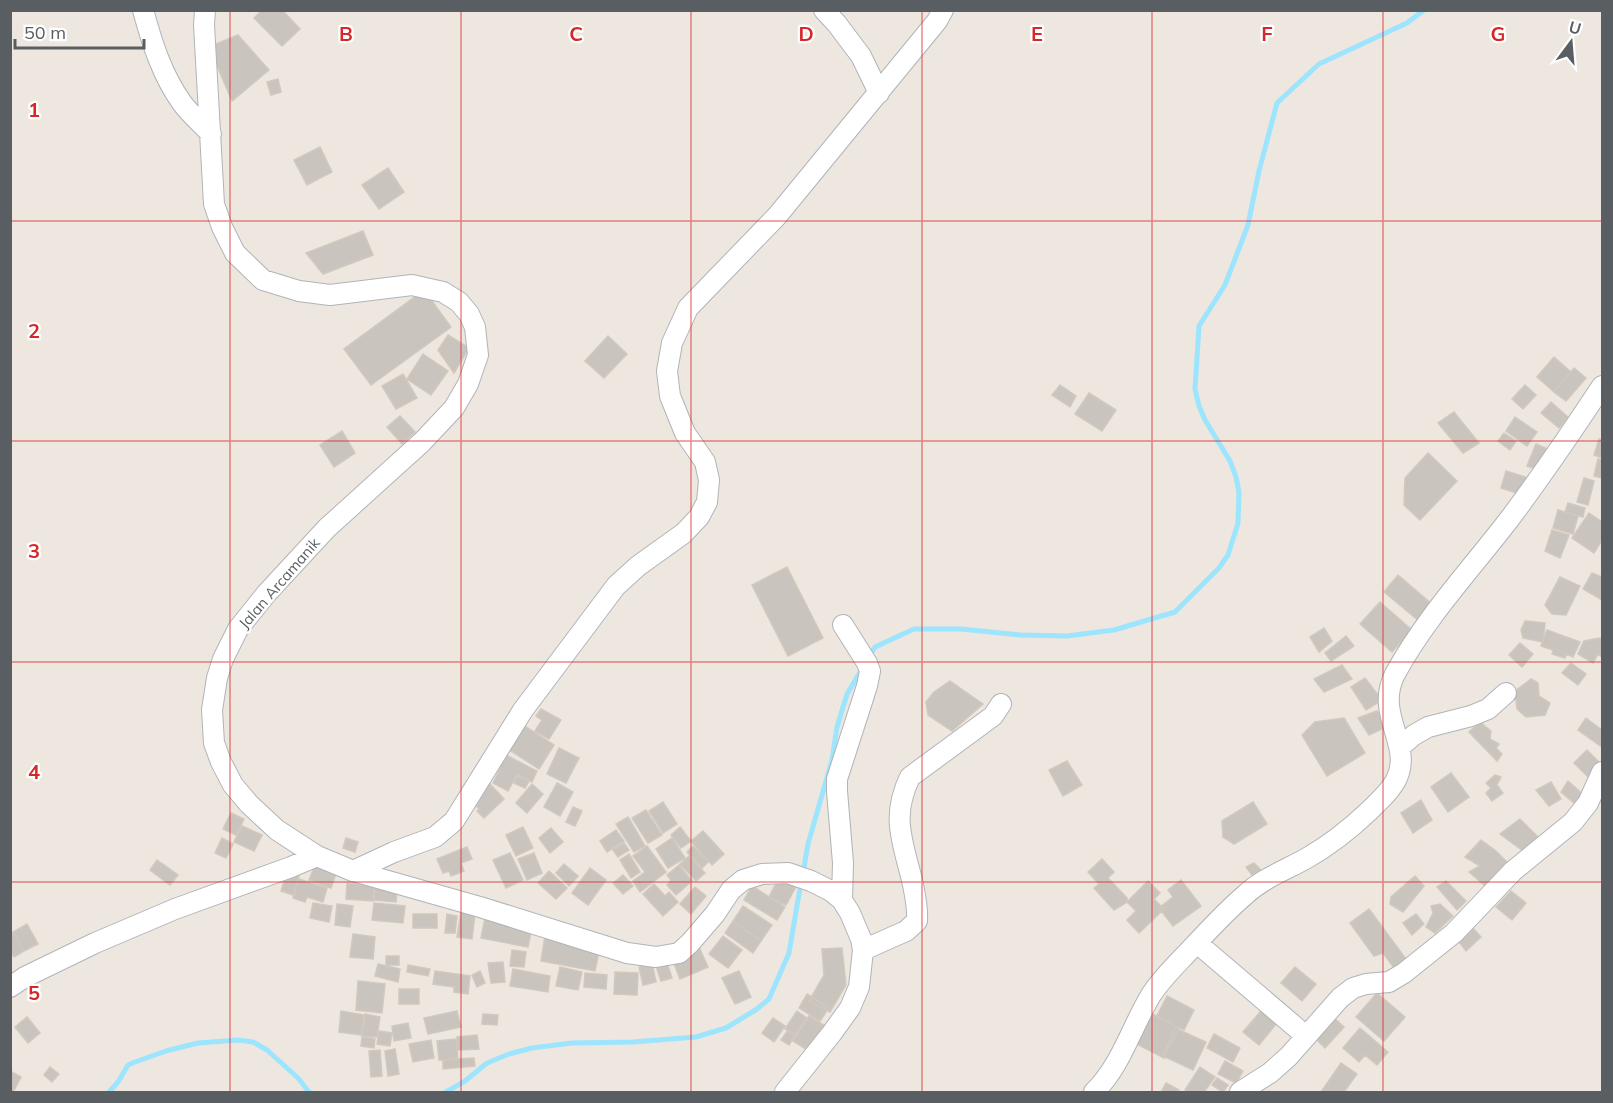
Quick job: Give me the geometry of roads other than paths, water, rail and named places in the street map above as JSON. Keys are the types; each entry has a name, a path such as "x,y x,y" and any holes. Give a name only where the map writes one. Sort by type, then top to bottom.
{"street":[{"path":"143,10 152,45 163,72 182,103 211,134"},
{"name":"Jalan Arcamanik","path":"205,10 214,204 235,253 263,280 299,291 330,295 412,285 442,292 459,302 469,314 475,327 478,355 468,384 454,408 422,442 327,528 266,594 238,629 223,658 212,710 214,743 233,785 276,830 317,856 353,871 480,907 627,953 656,957 679,953 715,914 731,890 743,880 762,874 788,873 811,881 831,891 842,900"},
{"path":"824,10 861,56 879,93"},
{"path":"353,871 394,852 435,837 454,821 524,710 616,586 638,566 684,533 699,518 706,502 709,480 705,462 685,433 670,396 667,372 672,343 688,308 777,216 879,93 937,21 943,10"},
{"path":"1098,1091 1118,1061 1152,994 1219,918 1247,893 1272,876 1325,848 1348,831 1384,795 1395,780 1401,765 1400,747 1393,729 1388,703 1390,687 1395,675 1423,628 1512,515 1602,386"},
{"path":"785,1092 850,1008 859,987 863,951 861,939 842,900 843,862 837,778 870,671 843,625"},
{"path":"1400,747 1428,727 1471,716 1488,708 1506,693"},
{"path":"863,951 906,931 917,921 918,908 899,829 899,809 903,790 910,777 993,716 1001,704"},
{"path":"1240,1092 1270,1073 1289,1056 1340,998 1353,988 1366,984 1389,982 1404,973 1454,933 1513,871 1573,822 1588,803 1602,772"},
{"path":"10,987 25,977 95,943 175,909 317,856"},
{"path":"1197,943 1306,1036"}],"waterway":[{"path":"869,657 875,647 914,629 961,629 1020,635 1067,636 1114,630 1175,612 1219,568 1228,555 1238,523 1239,492 1230,461 1199,406 1195,389 1199,326 1225,285 1248,225 1277,103 1319,64 1407,23 1424,10"},
{"path":"803,873 808,844 832,760 837,727 847,694 863,667"},
{"path":"446,1092 465,1081 487,1063 532,1048 572,1043 633,1042 696,1037 726,1028 769,999 789,953 801,882"},
{"path":"109,1092 128,1065 135,1062 198,1043 238,1040 253,1042 267,1050 298,1078 309,1092"}]}
